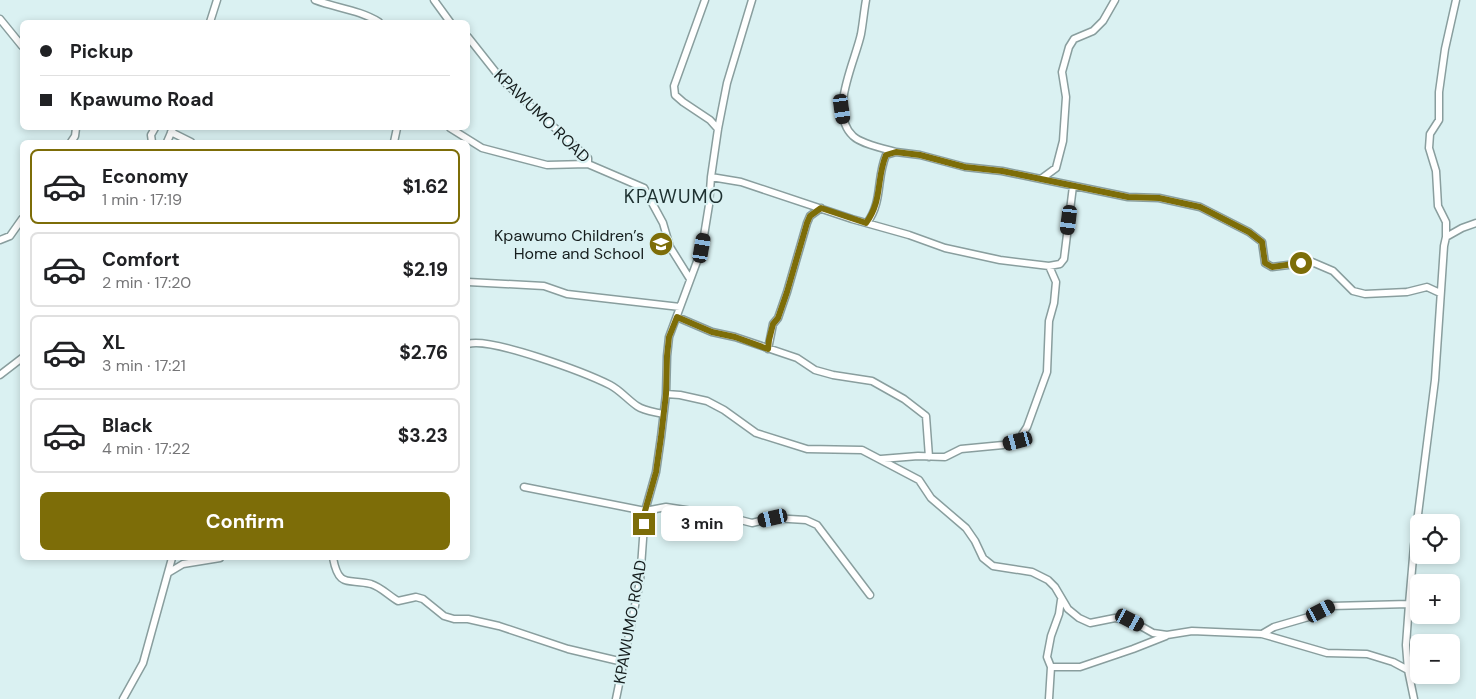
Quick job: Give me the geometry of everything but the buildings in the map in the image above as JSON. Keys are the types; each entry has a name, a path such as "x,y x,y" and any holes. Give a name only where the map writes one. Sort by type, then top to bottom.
{"street":[{"path":"211,20 217,0"},
{"path":"315,0 368,15 376,20"},
{"path":"434,0 449,20"},
{"path":"705,0 674,86 675,95 710,120 718,129"},
{"name":"KPAWUMO ROAD","path":"616,699 640,581 645,511 656,472 666,394 669,337 702,248 718,129 728,83 752,0"},
{"path":"866,0 860,36 842,109 844,126 854,138 896,152 920,155 965,167 1002,171 1128,197 1159,198 1200,207 1249,232 1262,242 1265,263 1272,267 1312,262 1333,271 1353,291 1365,294 1407,292 1427,287 1440,293"},
{"path":"1041,179 1056,168 1064,141 1066,97 1062,72 1069,46 1074,39 1094,31 1103,21 1115,0"},
{"path":"1414,699 1408,670 1406,645 1414,546 1435,380 1440,293 1446,238 1446,222 1438,206 1436,171 1430,148 1430,134 1439,120 1439,92 1456,0"},
{"path":"0,19 20,44"},
{"name":"KPAWUMO ROAD","path":"470,40 502,80 588,158 588,164 644,188 663,223 670,247 690,279"},
{"path":"172,130 188,140"},
{"path":"453,130 469,140"},
{"path":"470,140 482,148 547,165 588,164"},
{"path":"866,223 874,213 886,155 896,152"},
{"path":"711,177 741,182 909,235 944,248 1000,260 1049,266 1060,264 1064,259 1073,186"},
{"path":"768,349 773,324 778,318 787,292 807,223 810,216 821,208"},
{"path":"0,240 10,236 20,222"},
{"path":"1446,238 1462,228 1476,223"},
{"path":"880,459 945,457 961,449 1003,445 1018,441 1027,427 1047,372 1049,321 1054,304 1056,282 1049,266"},
{"path":"470,282 544,286 567,294 680,307"},
{"path":"677,317 712,332 735,337 797,358 815,370 872,381 904,399 926,416 929,456"},
{"path":"470,343 474,342 498,346 572,368 612,386 639,408 663,414"},
{"path":"0,375 20,360"},
{"path":"666,394 707,401 724,410 756,433 807,449 862,450 919,480 931,498 966,528 983,558 994,566 1032,572 1048,580 1055,587 1068,609 1090,623 1115,618 1130,620 1153,633 1167,635"},
{"path":"524,487 645,511 666,507 725,516 752,523 773,518 806,520 817,525 870,595"},
{"path":"123,699 143,663 171,560"},
{"path":"168,573 183,564 208,560"},
{"path":"334,560 341,578 349,582 371,584 398,601 416,597 423,599 444,616 499,626 568,650 623,662"},
{"path":"1049,699 1051,667 1047,657 1061,600"},
{"path":"1262,634 1274,627 1312,616 1331,606 1409,604"},
{"path":"1051,667 1080,667 1167,635 1192,631 1262,634 1327,653 1366,654 1393,662 1408,670"}],"place":[{"name":"Kpawumo Children’s Home and School","path":"661,244"}],"district":[{"name":"KPAWUMO","path":"674,196"}],"route":[{"path":"644,524 645,511 656,472 661,437 666,394 669,337 677,317 712,332 735,337 768,349 773,324 778,318 787,292 810,216 821,208 866,223 874,213 886,155 896,152 920,155 965,167 1002,171 1128,197 1159,198 1200,207 1249,232 1262,242 1265,263 1272,267 1301,263"}]}
